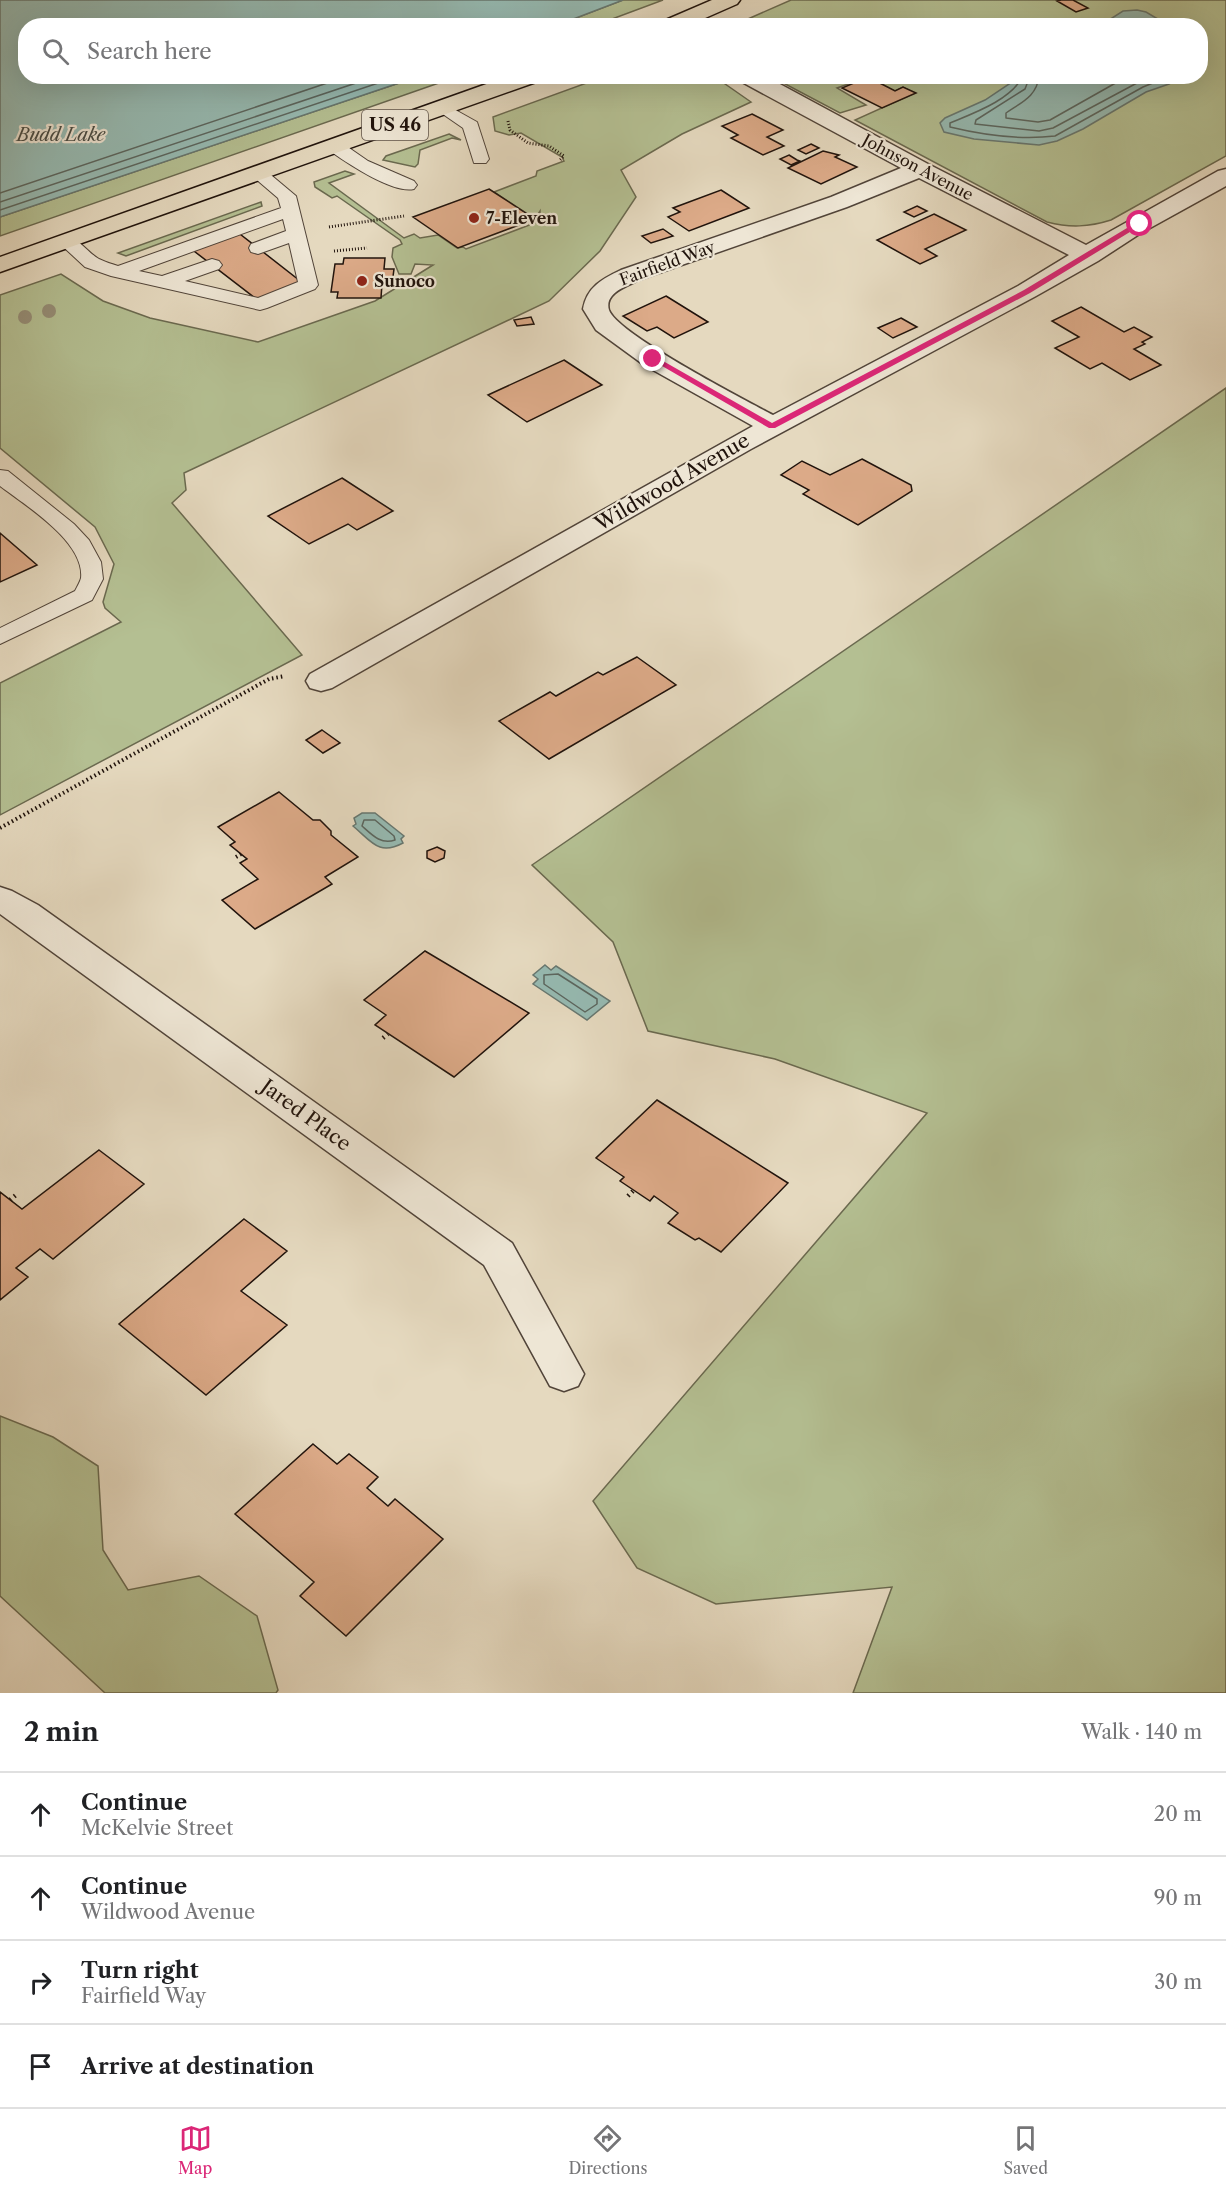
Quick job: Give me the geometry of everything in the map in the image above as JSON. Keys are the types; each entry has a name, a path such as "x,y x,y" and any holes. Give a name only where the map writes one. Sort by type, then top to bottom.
{"main road":[{"path":"687,18 730,0"},
{"name":"US 46","path":"0,265 509,84"}],"street":[{"name":"Johnson Avenue","path":"763,84 920,169 1089,256"},
{"name":"Fairfield Way","path":"772,426 653,359 614,333 598,316 596,302 598,297 609,285 630,275 839,202 920,169"},
{"name":"Wildwood Avenue","path":"321,681 772,426 1089,256 1132,228 1226,176"},
{"name":"Jared Place","path":"0,899 26,915 498,1254 564,1374"}],"lane":[{"path":"443,108 471,126 480,159"},
{"path":"336,147 362,165 408,185"},
{"path":"67,242 92,263 118,272 260,304 308,285 287,196 259,174"},
{"path":"118,272 291,210"},
{"path":"258,248 296,234"},
{"path":"281,266 302,258"},
{"path":"164,282 212,265"},
{"path":"212,293 236,284"},
{"path":"0,476 70,532 86,551 93,571 89,590 79,599 0,637"}],"path":[{"path":"508,121 510,130 528,143 549,147 564,156 560,160"},
{"path":"352,225 372,219 411,215"},
{"path":"0,828 269,679 293,675 321,681"},
{"path":"236,857 241,854"},
{"path":"383,1038 388,1034"},
{"path":"628,1196 634,1190"},
{"path":"10,1200 17,1194"}],"green space":[{"path":"623,0 663,0 615,18 576,18"},
{"path":"791,0 1226,0 1226,156 1111,220 1079,226 1064,225 1047,222 855,120 915,93 903,87 895,91 882,84 1208,84 1208,18 750,18"},
{"path":"396,84 436,84 0,236 0,217"},
{"path":"584,84 725,84 751,102 682,134 621,170 636,197 600,251 549,301 184,473 186,490 172,503 302,655 0,815 0,683 121,622 105,608 103,602 114,564 95,527 0,448 0,295 61,274 103,301 150,318 258,342 375,301 433,265 415,264 411,274 399,274 392,257 393,248 402,244 400,240 337,196 332,198 315,187 314,182 345,171 354,174 329,183 404,238 414,234 420,238 438,235 457,248 466,249 540,221 540,211 535,219 494,192 536,176 537,171 564,161 562,157 521,133 509,135 495,131 493,117"},
{"path":"785,84 848,84 837,88 866,105 840,113"},
{"path":"449,134 461,140 452,138 420,150 418,164 415,167 383,160 386,156"},
{"path":"261,202 262,206 126,256 118,253"},
{"path":"1226,388 1226,1693 853,1693 892,1587 716,1604 637,1568 593,1501 927,1113 775,1059 648,1031 613,942 532,865"},
{"path":"0,1416 53,1437 98,1466 103,1550 128,1590 199,1576 257,1616 278,1690 276,1693 105,1693 0,1596"}],"water":[{"name":"Budd Lake","path":"0,0 623,0 576,18 18,18 18,84 396,84 0,217"},
{"path":"1137,10 1156,18 1112,18 1123,11"},
{"path":"1009,84 1169,84 1146,92 1083,129 1057,141 1039,145 974,139 944,132 940,123 945,118 985,100"},
{"path":"362,813 375,813 404,836 401,839 403,843 395,847 382,848 371,842 353,826 356,824 354,818"},
{"path":"545,965 551,970 556,966 610,1001 587,1020 533,984 538,979 533,975"}],"building":[{"path":"1073,0 1088,8 1076,12 1057,1"},
{"path":"851,84 882,84 895,91 903,87 916,93 882,108 842,88"},
{"path":"752,114 783,130 767,137 784,146 763,155 731,138 738,135 722,126"},
{"path":"811,144 819,148 806,154 798,150"},
{"path":"823,151 839,155 835,157 857,167 821,184 788,168"},
{"path":"789,155 800,161 791,165 780,159"},
{"name":"7-Eleven","path":"489,189 535,219 458,248 413,217"},
{"path":"721,190 749,208 689,231 668,217 680,212 673,208"},
{"path":"917,206 927,211 914,217 904,212"},
{"path":"934,214 966,230 925,249 937,256 920,264 877,240"},
{"path":"663,229 673,236 651,243 642,236"},
{"path":"236,231 304,284 259,301 190,248"},
{"name":"Sunoco","path":"344,258 385,258 384,269 394,269 392,284 382,284 381,298 337,298 338,292 331,292 335,264 343,264"},
{"path":"666,296 708,322 674,338 657,327 647,331 623,316"},
{"path":"1081,307 1124,332 1134,327 1152,337 1142,342 1145,344 1134,349 1161,365 1130,380 1102,363 1090,369 1055,348 1079,337 1052,321"},
{"path":"531,317 534,324 517,326 514,320"},
{"path":"901,318 917,327 893,338 878,328"},
{"path":"564,360 602,385 527,422 488,395"},
{"path":"862,459 911,485 912,491 858,525 803,494 809,490 781,475 802,461 830,475"},
{"path":"342,478 393,511 357,530 348,524 309,544 268,516"},
{"path":"0,533 37,565 0,582"},
{"path":"637,657 676,685 549,759 499,721 550,692 556,696 598,672 603,675"},
{"path":"322,730 340,743 323,753 306,740"},
{"path":"279,792 313,820 320,820 331,831 331,835 358,857 325,877 332,884 255,929 222,900 258,879 240,863 247,859 230,845 235,842 218,827"},
{"path":"437,847 445,851 444,858 435,862 427,858 427,851"},
{"path":"425,951 529,1013 454,1077 375,1025 386,1015 364,1000"},
{"path":"657,1100 788,1183 721,1252 699,1238 695,1240 668,1223 678,1213 654,1196 650,1201 620,1181 624,1177 596,1158"},
{"path":"99,1150 144,1184 53,1259 40,1249 16,1268 28,1277 0,1300 0,1192 22,1209"},
{"path":"244,1219 287,1251 241,1291 287,1325 206,1395 119,1324"},
{"path":"313,1444 337,1464 349,1454 378,1477 367,1488 388,1506 395,1499 443,1539 346,1636 300,1596 314,1582 235,1514"}],"place":[{"name":"7-Eleven","path":"474,218"},
{"name":"Sunoco","path":"362,281"}],"route":[{"path":"653,359 772,426 1027,291 1140,224"}]}
